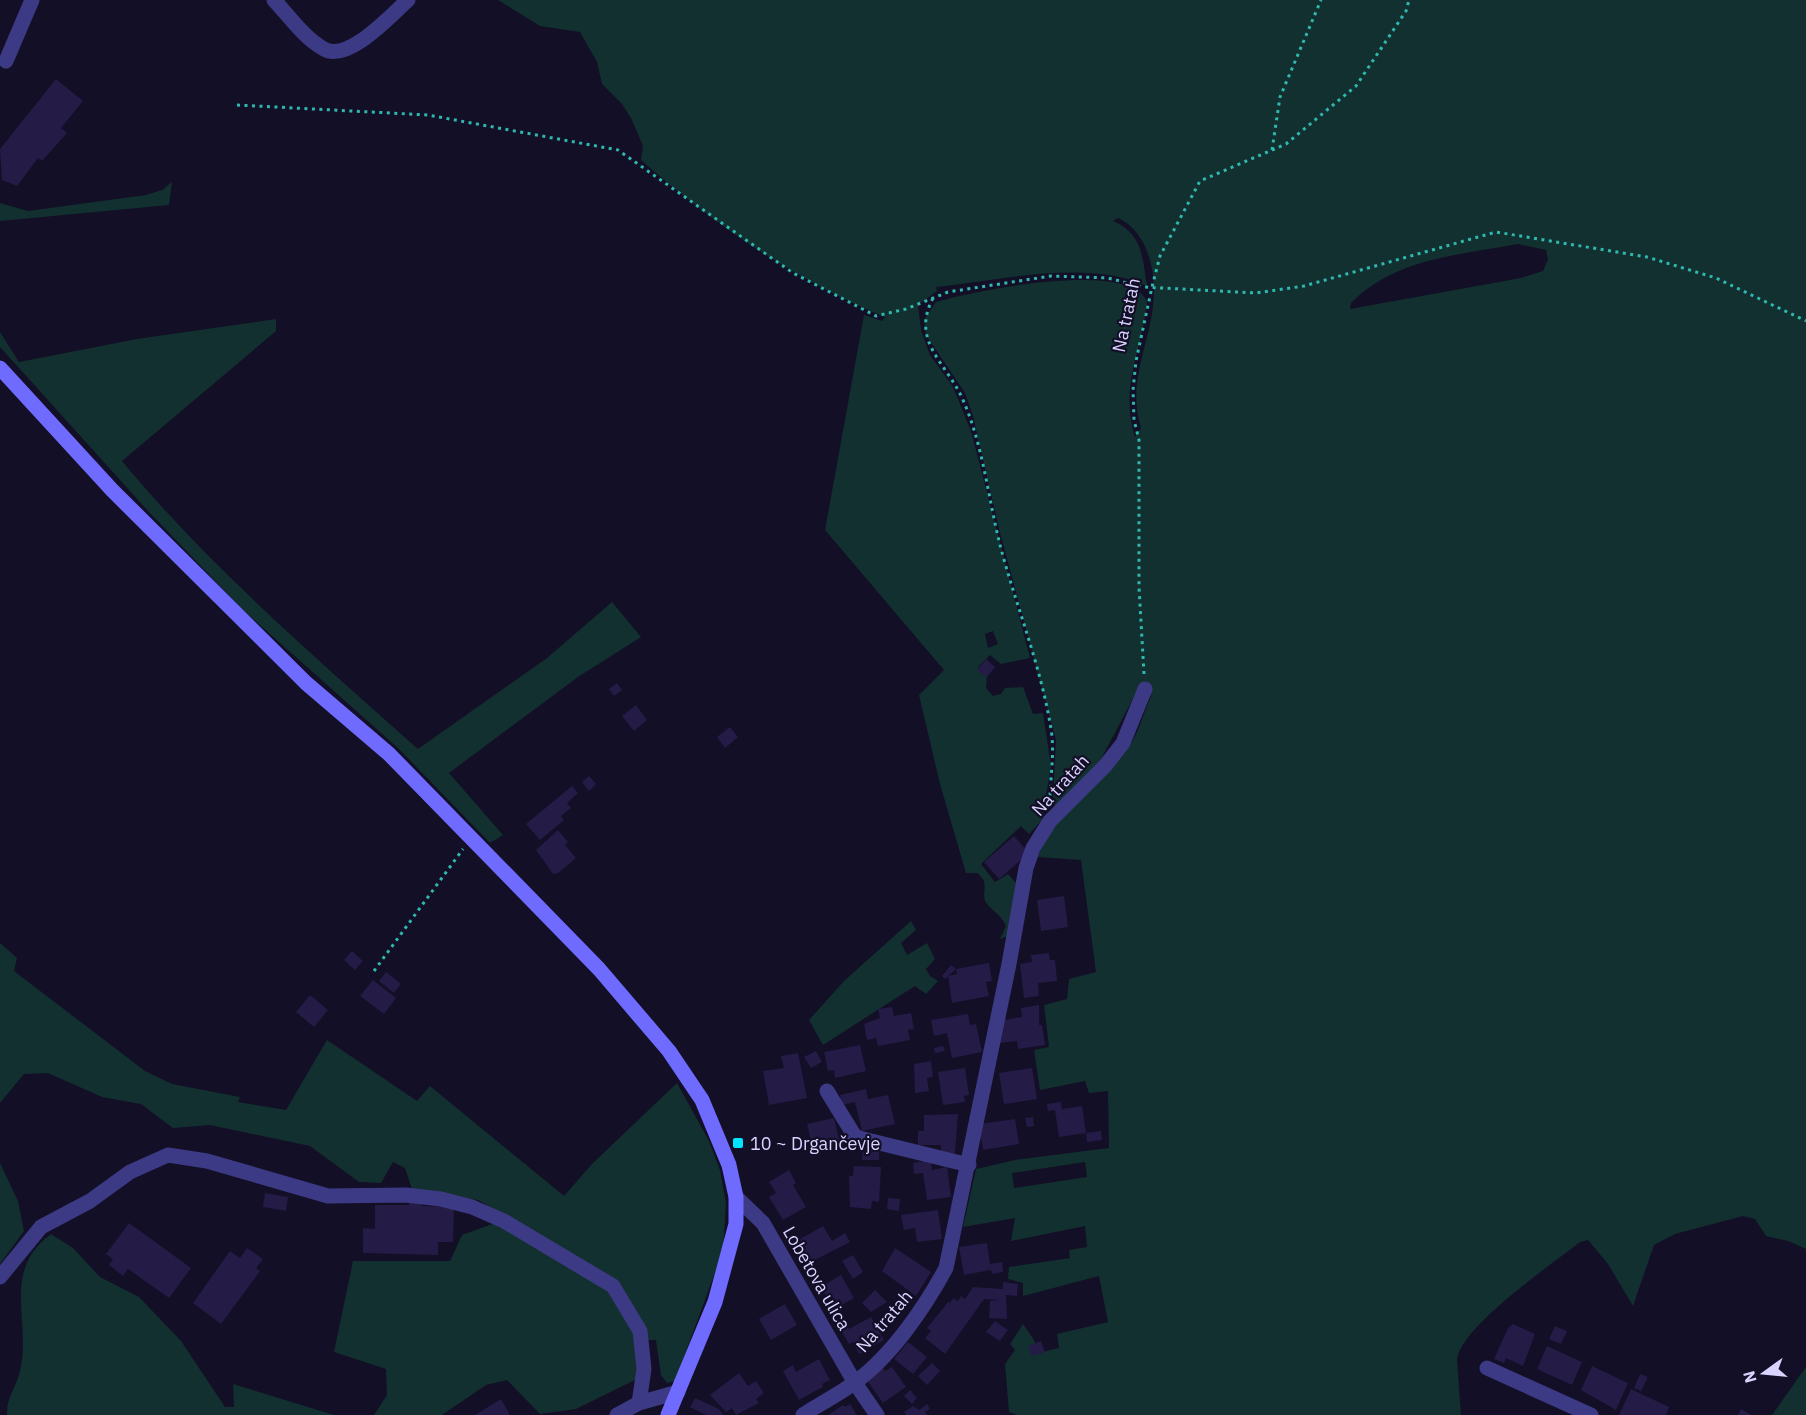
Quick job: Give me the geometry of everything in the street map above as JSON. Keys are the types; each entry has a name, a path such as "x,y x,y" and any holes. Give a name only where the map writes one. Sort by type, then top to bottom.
{"main road":[{"path":"0,368 112,490 306,683 388,754 599,969 669,1051 702,1100 724,1148 736,1197 736,1224 718,1292 668,1415"}],"street":[{"path":"2,63 33,0"},
{"path":"274,0 309,38 326,51 339,53 359,43 408,0"},
{"name":"Na tratah","path":"802,1415 855,1383 923,1309 946,1268 969,1165 976,1117 1009,964 1026,867 1033,848 1050,821 1104,766 1123,742 1145,689"},
{"path":"827,1091 854,1135 859,1138 969,1165"},
{"path":"0,1277 40,1227 90,1201 130,1172 168,1155 207,1161 328,1196 406,1195 441,1199 472,1207 504,1221 613,1286 640,1331 644,1369 639,1402"},
{"name":"Lobetova ulica","path":"736,1197 762,1222 855,1383 877,1415"},
{"path":"1487,1368 1591,1415"},
{"path":"617,1415 639,1402 678,1392"}],"path":[{"path":"1272,150 1280,97 1321,0"},
{"name":"Na tratah","path":"1145,689 1139,587 1138,440 1134,420 1133,390 1136,361 1160,256 1200,181 1286,144 1356,86 1406,11 1409,0"},
{"path":"237,105 428,115 618,150 794,273 876,316 906,309 948,292 1051,276 1108,278 1152,287 1256,293 1304,286 1496,232 1584,244 1647,257 1716,278 1806,321"},
{"path":"933,297 925,314 924,331 938,360 963,399 974,429 1000,545 1051,729 1054,764 1050,821"},
{"path":"374,971 471,839"}],"green space":[{"path":"498,0 1806,0 1806,1249 1788,1241 1766,1236 1755,1219 1743,1216 1675,1234 1654,1245 1633,1306 1608,1264 1588,1240 1580,1242 1509,1297 1473,1331 1462,1346 1457,1360 1461,1415 1017,1415 1009,1412 1005,1364 1015,1350 1010,1344 1023,1324 1034,1340 1038,1353 1059,1348 1057,1334 1108,1322 1099,1276 1023,1296 1023,1283 1008,1279 1009,1267 1070,1258 1069,1250 1087,1247 1085,1226 1011,1241 1015,1218 963,1227 976,1169 1015,1160 1109,1148 1108,1091 1089,1093 1085,1081 1040,1090 1034,1050 1049,1047 1044,1005 1067,999 1069,979 1096,972 1081,860 1038,857 1045,841 1066,812 1118,761 1129,747 1151,696 1138,689 1099,763 1055,807 1053,796 1056,740 1000,533 973,416 965,393 926,335 924,320 936,302 1014,286 1081,280 1111,282 1134,289 1147,301 1131,384 1131,418 1135,437 1141,428 1137,412 1137,381 1154,294 1149,256 1137,233 1118,218 1113,221 1123,226 1136,239 1142,256 1147,286 1123,278 1098,274 1016,276 936,287 937,291 918,305 921,330 930,355 953,387 971,431 1030,658 1001,664 990,655 978,667 987,674 986,688 993,696 1001,694 1005,688 1023,687 1033,714 1043,713 1051,766 1042,820 1029,834 1021,826 981,864 995,882 1008,874 1019,886 1010,935 1000,939 1006,926 985,900 984,881 977,873 966,873 940,784 919,695 944,670 825,530 864,315 882,321 885,317 819,286 756,249 668,183 641,160 643,146 631,118 622,104 602,84 597,62 580,32 540,26","holes":["1518,244 1546,250 1548,259 1543,271 1521,278 1350,309 1351,303 1368,288 1408,267 1451,256","993,631 998,644 988,648 985,634","1085,1162 1087,1177 1014,1188 1012,1173"]},
{"path":"172,182 169,205 0,221 0,203 28,211 146,195 162,190"},
{"path":"276,319 276,331 122,461 191,538 264,610 418,749 547,658 612,602 641,637 578,677 449,773 503,835 490,843 399,749 242,609 148,511 0,347 0,332 19,362 137,339"},
{"path":"911,921 916,930 901,943 907,955 927,943 935,959 926,969 930,976 938,981 926,994 915,986 823,1045 809,1020 844,981"},
{"path":"0,943 17,958 14,971 145,1071 172,1084 240,1097 238,1102 286,1110 327,1040 417,1101 430,1086 564,1196 592,1164 677,1083 709,1141 720,1170 726,1203 723,1251 675,1381 667,1383 661,1375 656,1340 640,1340 641,1377 576,1409 540,1414 507,1380 486,1385 442,1415 374,1415 387,1395 386,1369 334,1352 353,1261 450,1261 462,1235 509,1218 478,1200 412,1189 405,1168 393,1162 381,1183 359,1182 310,1146 210,1125 173,1128 141,1104 102,1097 48,1073 24,1074 0,1103"},
{"path":"0,1163 18,1201 24,1231 0,1264"},
{"path":"51,1234 73,1248 100,1277 139,1297 181,1341 225,1407 234,1407 233,1384 334,1415 7,1415 8,1403 20,1371 23,1352 21,1298 26,1264 36,1249"},
{"path":"1806,1367 1806,1415 1772,1415"}],"building":[{"path":"56,79 83,101 61,128 67,133 42,161 38,158 17,186 2,180 0,149"},
{"path":"986,659 995,667 987,677 977,670"},
{"path":"617,683 622,690 614,696 609,689"},
{"path":"636,705 647,720 634,731 622,716"},
{"path":"730,727 738,737 725,748 717,737"},
{"path":"589,776 596,784 589,791 582,782"},
{"path":"572,786 578,793 567,803 571,808 561,816 564,820 540,840 526,824"},
{"path":"558,830 568,842 565,845 576,858 558,873 553,874 536,850"},
{"path":"1014,836 1029,853 999,879 984,862"},
{"path":"1064,896 1068,927 1041,931 1037,900"},
{"path":"352,951 363,961 355,970 344,960"},
{"path":"1049,953 1050,960 1055,960 1057,981 1038,983 1039,996 1024,998 1020,964 1032,962 1031,955"},
{"path":"989,963 992,981 986,982 989,996 952,1003 948,976 957,974 956,969"},
{"path":"951,965 956,969 945,979 942,976"},
{"path":"386,972 401,984 394,993 379,981"},
{"path":"373,980 396,998 384,1014 360,996"},
{"path":"310,995 328,1010 314,1027 296,1012"},
{"path":"1039,1005 1039,1025 1042,1025 1045,1045 1018,1049 1017,1041 999,1043 998,1030 1003,1029 1003,1020 1022,1017 1021,1008"},
{"path":"892,1007 894,1016 911,1013 914,1029 908,1030 910,1040 878,1046 876,1038 867,1040 864,1024 880,1018 878,1009"},
{"path":"968,1014 970,1025 976,1024 982,1052 952,1058 947,1033 934,1036 931,1020"},
{"path":"860,1045 866,1071 835,1078 834,1070 828,1071 824,1052"},
{"path":"943,1046 945,1051 935,1053 934,1048"},
{"path":"816,1051 822,1062 811,1068 804,1057"},
{"path":"798,1053 807,1098 769,1105 763,1071 784,1068 781,1056"},
{"path":"931,1061 933,1077 927,1078 929,1091 915,1093 914,1064"},
{"path":"965,1068 969,1095 964,1096 965,1102 943,1105 938,1072"},
{"path":"1032,1068 1037,1099 1004,1104 999,1073"},
{"path":"866,1089 868,1099 888,1095 895,1124 862,1131 855,1102 842,1105 840,1095"},
{"path":"1061,1102 1062,1109 1082,1106 1086,1133 1059,1137 1055,1110 1048,1111 1047,1104"},
{"path":"958,1114 955,1153 941,1153 941,1145 918,1145 918,1131 924,1131 924,1115"},
{"path":"1033,1117 1034,1126 1027,1127 1025,1118"},
{"path":"834,1118 840,1143 813,1149 807,1124"},
{"path":"1015,1119 1019,1144 983,1150 979,1124"},
{"path":"1101,1131 1102,1140 1087,1142 1086,1133"},
{"path":"863,1149 879,1149 879,1160 862,1160"},
{"path":"931,1160 932,1170 947,1167 951,1197 927,1200 923,1173 914,1174 913,1163"},
{"path":"854,1166 881,1167 879,1202 872,1201 871,1209 850,1207 849,1176 853,1176"},
{"path":"789,1170 796,1183 793,1185 806,1207 783,1220 769,1197 776,1193 769,1182"},
{"path":"265,1193 288,1197 286,1211 263,1207"},
{"path":"888,1198 900,1199 899,1211 887,1209"},
{"path":"409,1199 422,1199 422,1206 454,1207 453,1242 438,1242 438,1255 363,1253 363,1228 375,1229 375,1205 409,1205"},
{"path":"938,1210 942,1239 917,1242 915,1228 904,1230 901,1215"},
{"path":"129,1223 191,1268 169,1298 128,1269 123,1276 109,1265 113,1259 106,1254"},
{"path":"823,1226 832,1241 845,1233 850,1242 807,1264 795,1242"},
{"path":"987,1243 990,1264 1002,1262 1003,1272 992,1274 991,1270 964,1275 959,1247"},
{"path":"247,1248 263,1259 256,1268 260,1271 221,1324 193,1303 230,1251 240,1258"},
{"path":"895,1248 931,1272 916,1296 882,1271"},
{"path":"853,1255 863,1272 853,1279 842,1261"},
{"path":"841,1275 854,1298 833,1310 821,1287"},
{"path":"1003,1282 1018,1284 1017,1296 1006,1295 1007,1319 989,1318 990,1301 1000,1300 984,1299 945,1354 925,1338 931,1331 927,1328 953,1298 958,1301 961,1296 965,1299 973,1287 1003,1289"},
{"path":"875,1290 887,1302 871,1312 862,1303"},
{"path":"785,1304 797,1325 771,1340 759,1319"},
{"path":"871,1317 884,1340 859,1354 853,1342 849,1344 841,1330 848,1326 849,1329"},
{"path":"995,1321 1008,1330 1000,1341 986,1332"},
{"path":"1513,1324 1535,1334 1523,1366 1506,1358 1504,1363 1494,1359 1508,1328"},
{"path":"1555,1326 1567,1331 1561,1344 1549,1339"},
{"path":"1041,1341 1045,1352 1032,1356 1028,1346"},
{"path":"908,1342 927,1357 913,1374 894,1359"},
{"path":"1547,1346 1582,1362 1572,1385 1537,1369"},
{"path":"819,1359 830,1380 822,1384 823,1387 799,1400 783,1371 793,1365 796,1372"},
{"path":"932,1363 940,1371 927,1385 918,1376"},
{"path":"1592,1366 1628,1383 1616,1410 1581,1390"},
{"path":"892,1367 906,1387 883,1403 868,1382 883,1368 885,1371"},
{"path":"739,1373 748,1386 756,1381 764,1393 756,1399 759,1403 736,1415 732,1408 726,1412 710,1395"},
{"path":"1640,1374 1648,1377 1641,1391 1634,1388"},
{"path":"1631,1389 1669,1407 1666,1415 1619,1415"},
{"path":"910,1390 917,1398 912,1404 904,1396"},
{"path":"695,1398 719,1409 723,1415 706,1415 690,1407"},
{"path":"501,1399 510,1415 475,1415"},
{"path":"850,1404 857,1415 828,1415 843,1405 845,1407"},
{"path":"927,1404 930,1409 925,1412 927,1415 906,1415 904,1412 913,1406 919,1410"},
{"path":"1741,1409 1752,1415 1738,1415"}],"place":[{"name":"10 ~ Drgančevje","path":"738,1143"}]}
